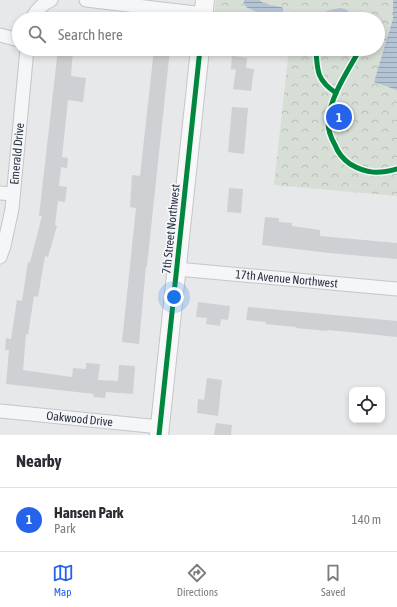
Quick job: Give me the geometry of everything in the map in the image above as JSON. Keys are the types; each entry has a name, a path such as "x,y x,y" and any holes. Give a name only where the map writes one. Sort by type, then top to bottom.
{"street":[{"path":"36,12 38,8 51,0"},
{"path":"86,0 204,11"},
{"path":"0,35 12,38"},
{"name":"Emerald Drive","path":"0,257 10,222 6,194 26,56"},
{"name":"7th Street Northwest","path":"160,431 199,56"},
{"name":"17th Avenue Northwest","path":"177,269 397,289"},
{"name":"Oakwood Drive","path":"0,411 160,431"}],"green space":[{"path":"216,0 397,0 397,196 274,185 288,56 385,56 385,12 215,12"}],"water":[{"path":"244,0 259,0 265,4 283,8 283,12 257,12 246,7"},
{"path":"393,0 397,0 397,90 374,82 382,56 385,56 385,46 393,19"},
{"path":"340,8 345,9 348,12 326,12"}],"building":[{"path":"57,56 72,56 71,76 86,78 83,102 68,100 62,157 68,158 67,168 61,167 59,186 67,187 65,202 58,201 55,225 57,226 48,257 45,256 38,297 34,296 28,335 26,334 23,370 72,377 73,368 86,369 86,363 100,364 98,380 118,381 119,365 135,366 133,394 106,392 105,398 93,397 94,394 6,384 9,350 5,350 6,338 11,339 17,300 22,301 28,262 30,262 42,216 39,216"},
{"path":"153,56 169,56 139,344 122,342 136,208 130,207 132,175 140,176"},
{"path":"232,56 247,58 246,68 254,69 251,91 233,89 236,70 231,69"},
{"path":"232,107 248,108 244,154 228,152"},
{"path":"229,188 243,189 241,213 227,212"},
{"path":"265,217 279,218 279,222 292,223 292,226 320,230 320,236 397,243 397,259 262,245"},
{"path":"198,302 230,306 228,320 221,319 220,326 206,324 207,318 196,317"},
{"path":"248,307 397,321 397,337 265,324 266,322 246,320"},
{"path":"207,378 222,380 218,416 197,413 198,399 204,400"},
{"path":"216,423 232,425 231,435 214,435"}],"cycle path":[{"path":"159,435 199,56"},
{"path":"316,56 319,74 325,84 336,93"},
{"path":"356,56 340,84 332,103 328,122 330,134 341,156 350,164 362,170 373,172 384,172 397,169"}],"place":[{"name":"Hansen Park","path":"339,117"}]}
